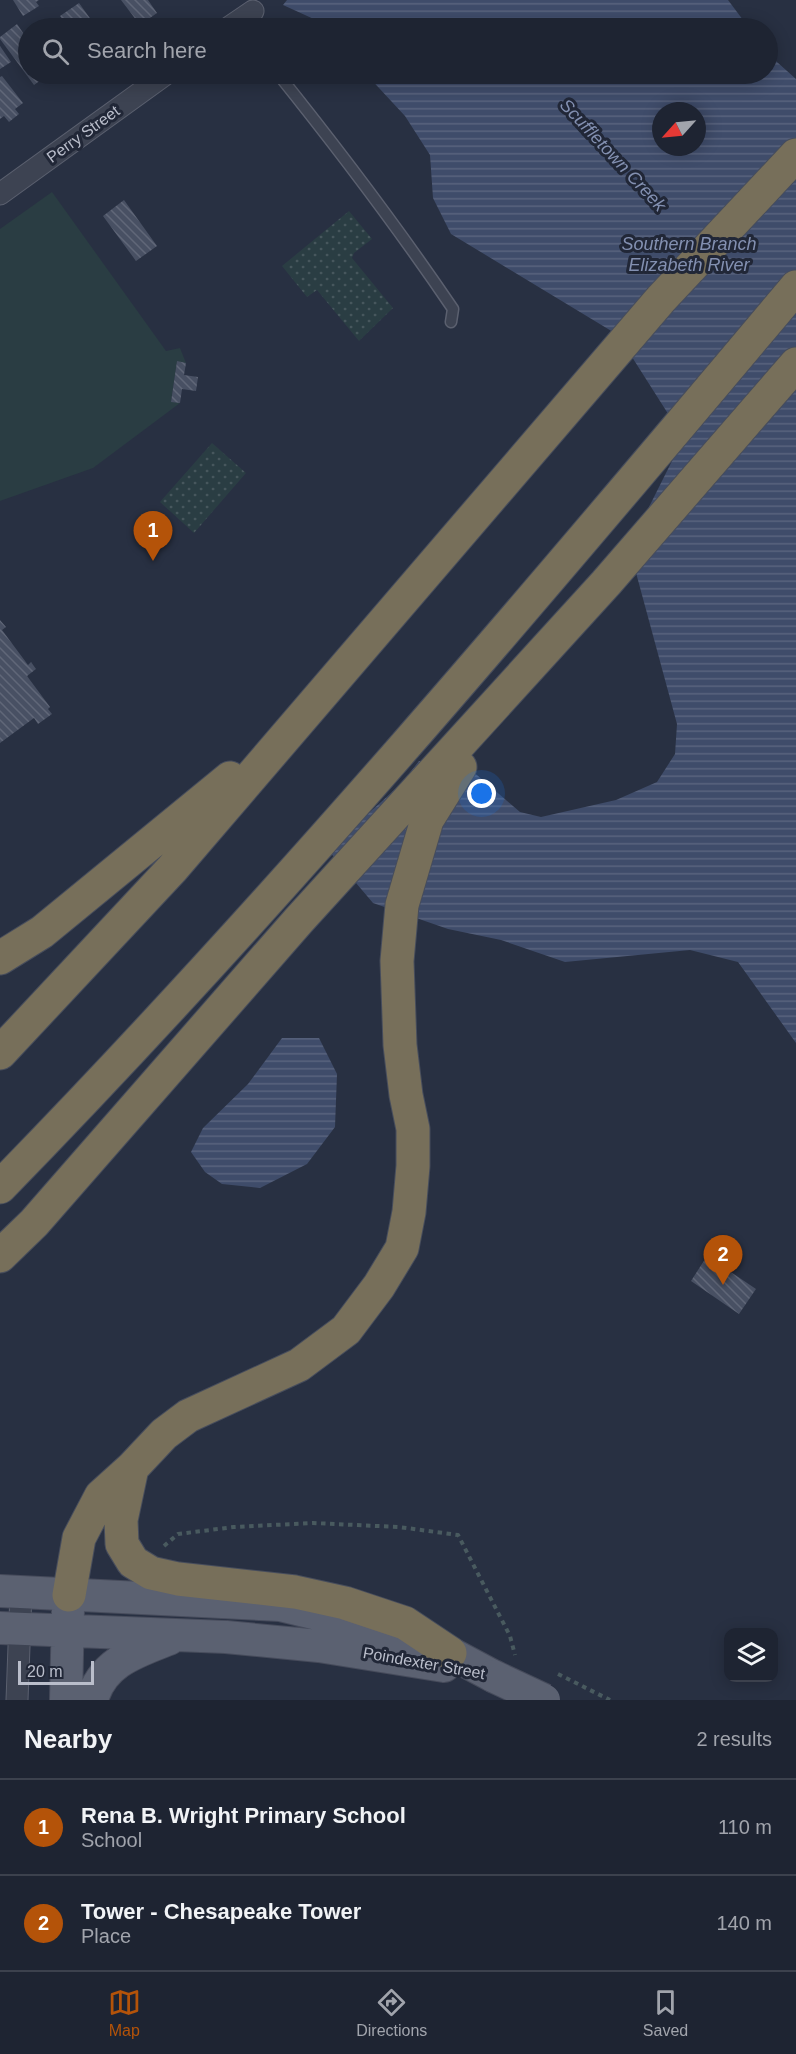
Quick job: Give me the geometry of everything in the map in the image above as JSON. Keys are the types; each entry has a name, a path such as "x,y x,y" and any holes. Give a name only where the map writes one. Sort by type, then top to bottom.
{"highway":[{"path":"0,1053 172,869 669,291 796,155"},
{"path":"0,1187 69,1117 269,900 572,553 796,287"},
{"path":"0,1256 34,1223 299,920 606,583 796,364"},
{"path":"69,1595 79,1538 101,1496 164,1434 188,1416 299,1365 346,1330 380,1286 402,1248 410,1212 413,1129 400,1045 397,961 402,905 427,820 514,686"},
{"path":"0,958 42,932 292,728"},
{"path":"132,1468 121,1520 122,1544 133,1562 151,1573 178,1579 294,1592 345,1603 405,1623 450,1653"}],"main road":[{"name":"Poindexter Street","path":"10,1592 280,1605 404,1635 450,1653 504,1668"},
{"path":"66,1700 66,1630 69,1595"},
{"name":"Poindexter Street","path":"10,1629 226,1637 504,1668"},
{"path":"92,1700 99,1681 108,1669 120,1660 180,1635"},
{"path":"504,1668 544,1700"}],"street":[{"path":"243,18 253,11"},
{"name":"Perry Street","path":"0,194 152,84"},
{"path":"10,1592 10,1629 17,1700"}],"lane":[{"path":"286,84 332,140 423,265 453,309 451,322"}],"path":[{"path":"160,1550 178,1534 234,1527 313,1523 399,1527 458,1535 510,1636 504,1668"}],"shaded area":[{"path":"52,192 166,351 180,348 186,363 177,362 171,401 180,403 93,468 0,501 0,229"},
{"path":"349,211 372,239 354,253 352,258 393,308 359,341 317,290 307,297 282,266"},
{"path":"212,443 246,473 194,533 160,502"}],"water":[{"path":"287,0 728,0 742,18 312,18 283,5"},
{"name":"Southern Branch Elizabeth River","path":"778,63 796,79 796,1043 738,962 690,950 565,962 501,940 448,929 373,903 328,850 401,784 419,761 445,761 470,769 520,812 541,817 616,800 657,782 675,754 677,724 629,547 675,455 672,420 618,335 451,234 433,198 430,155 405,116 375,84 778,84"},
{"path":"282,1038 319,1038 337,1074 335,1127 307,1164 260,1188 222,1184 205,1172 191,1152 203,1128 248,1084"}],"building":[{"path":"13,0 39,0 36,2 39,6 23,16"},
{"path":"121,0 148,0 157,13 150,18 135,18"},
{"path":"79,3 90,18 62,18 60,16"},
{"path":"17,24 18,63 0,39"},
{"path":"0,46 11,62 0,69"},
{"path":"2,76 23,103 15,109 19,114 9,122 4,116 0,119 0,77"},
{"path":"124,200 157,246 136,261 103,216"},
{"path":"177,361 186,363 184,375 198,377 196,391 182,389 180,403 171,402"},
{"path":"0,620 6,627 2,630 28,665 31,662 36,669 27,676 50,707 48,709 52,714 38,724 34,718 0,743"},
{"path":"707,1256 756,1289 739,1314 691,1281"}],"place":[{"name":"Rena B. Wright Primary School","path":"153,561"},
{"name":"Tower - Chesapeake Tower","path":"723,1285"}],"water label":[{"name":"Scuffletown Creek","path":"613,155"}]}
